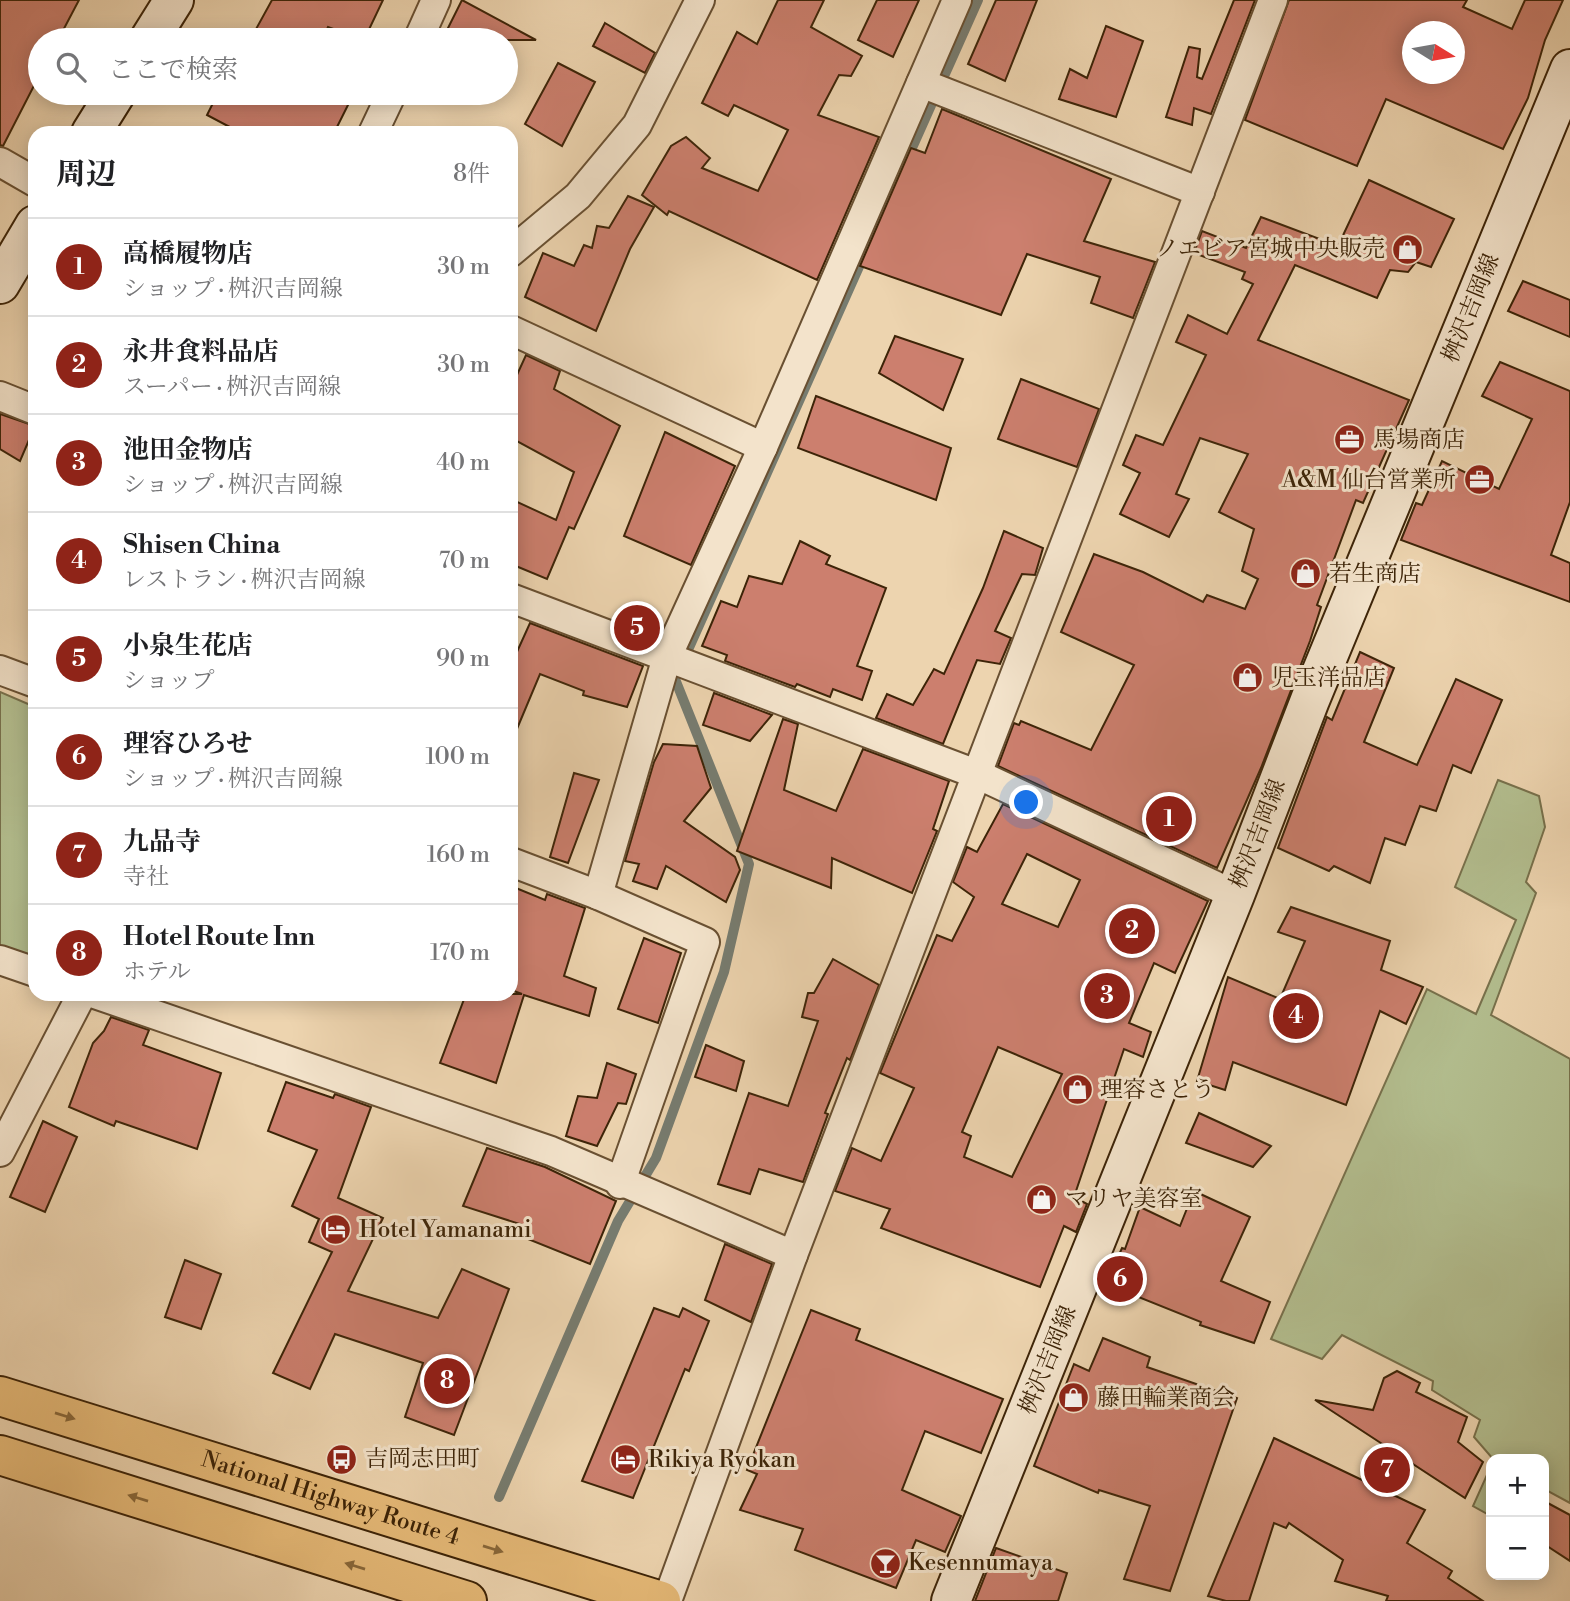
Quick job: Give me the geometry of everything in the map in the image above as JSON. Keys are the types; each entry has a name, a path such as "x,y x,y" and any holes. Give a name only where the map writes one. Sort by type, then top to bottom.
{"highway":[{"name":"National Highway Route 4","path":"0,1396 660,1601"},
{"path":"0,1455 394,1590 467,1601"}],"main road":[{"path":"156,28 174,0"},
{"name":"桝沢吉岡線","path":"951,1601 1235,895 1310,700 1570,69"},
{"path":"95,126 108,105"},
{"path":"0,284 28,237"}],"street":[{"path":"423,28 436,0"},
{"path":"518,246 578,195 637,125 700,0"},
{"path":"598,895 668,657 763,447 957,0"},
{"path":"667,1601 793,1255 979,775 1273,0"},
{"path":"923,83 1200,192"},
{"path":"376,126 386,105"},
{"path":"0,162 28,178"},
{"path":"518,333 763,447"},
{"path":"0,397 28,407"},
{"path":"518,601 979,775 1235,895"},
{"path":"0,670 28,680"},
{"path":"518,865 598,895 705,942 622,1184"},
{"path":"0,960 28,970"},
{"path":"0,1152 78,1001"},
{"path":"115,1001 551,1151 622,1184 793,1255"}],"green space":[{"path":"0,692 28,704 28,957 0,947"},
{"path":"1498,780 1539,796 1545,827 1526,882 1536,893 1491,1015 1570,1059 1570,1503 1549,1492 1549,1454 1489,1454 1474,1437 1480,1420 1432,1390 1433,1381 1342,1335 1322,1359 1271,1339 1427,989 1476,1014 1516,920 1455,887"},
{"path":"1486,1477 1486,1513 1473,1506"}],"building":[{"path":"0,0 79,0 64,28 28,28 28,97 3,146 0,145"},
{"path":"272,0 383,0 370,28 257,28"},
{"path":"462,0 514,28 448,28"},
{"path":"778,0 824,0 811,27 862,56 851,76 839,75 818,115 879,137 817,280 669,211 667,215 642,195 671,146 686,137 710,158 702,168 758,191 788,130 734,105 728,116 702,103 737,32 757,44"},
{"path":"877,0 919,0 893,57 858,40"},
{"path":"996,0 1037,0 1005,81 968,64"},
{"path":"1234,0 1255,0 1211,114 1194,108 1192,125 1166,117 1189,47 1200,49 1197,77 1202,79"},
{"path":"1289,0 1467,0 1463,7 1512,29 1525,0 1563,0 1545,40 1528,98 1503,149 1386,99 1357,166 1245,120"},
{"path":"605,23 655,53 645,73 593,46"},
{"path":"1106,26 1143,41 1116,117 1059,99 1070,69 1087,78"},
{"path":"518,30 536,40 518,40"},
{"path":"558,63 595,82 562,146 525,124"},
{"path":"212,105 348,105 338,126 228,126 207,115"},
{"path":"942,109 1111,179 1084,241 1155,262 1133,318 1091,303 1100,277 1027,254 1001,315 860,266 911,148 925,153"},
{"path":"1369,180 1454,219 1431,267 1416,262 1408,272 1390,270 1377,298 1295,265 1258,340 1409,400 1363,503 1356,500 1317,605 1321,607 1310,641 1261,768 1217,868 998,766 1014,723 1019,725 1021,721 1091,750 1134,665 1061,632 1094,554 1143,572 1203,602 1207,595 1245,609 1258,579 1242,571 1254,529 1219,512 1248,454 1200,438 1176,494 1189,499 1169,537 1120,514 1140,473 1123,465 1136,435 1163,445 1206,355 1176,342 1188,315 1227,334 1253,284 1242,279 1245,272 1194,253 1202,231 1246,248 1261,217 1338,246"},
{"path":"628,196 654,207 630,249 596,331 525,297 543,253 574,266 584,245 592,248 597,226 609,228"},
{"path":"1523,281 1570,300 1570,337 1508,311"},
{"path":"895,336 963,359 943,410 879,373"},
{"path":"526,355 560,371 554,389 620,426 574,529 569,527 547,579 518,567 518,502 556,520 574,472 518,442 518,373"},
{"path":"1500,362 1570,391 1570,502 1551,555 1570,563 1570,602 1401,540 1416,503 1422,505 1442,461 1499,489 1532,419 1482,396"},
{"path":"1021,379 1099,409 1077,467 998,439"},
{"path":"816,396 951,448 936,500 798,448"},
{"path":"0,414 28,424 28,442 20,461 0,449"},
{"path":"665,432 735,466 691,565 624,536"},
{"path":"1004,531 1043,548 1035,575 1022,574 995,631 1011,638 1000,664 977,660 943,744 876,718 887,694 913,705 934,669 944,674 983,588"},
{"path":"800,541 830,556 826,564 886,588 857,666 872,671 862,700 833,689 830,697 797,684 795,687 725,661 727,655 702,646 721,601 737,607 749,576 782,584"},
{"path":"530,623 643,666 627,707 583,695 584,691 540,674 518,726 518,650"},
{"path":"1360,652 1394,668 1364,742 1417,765 1456,679 1502,700 1471,773 1453,765 1436,811 1420,806 1405,845 1385,838 1370,883 1334,866 1329,871 1278,848 1327,717 1332,720"},
{"path":"714,693 772,715 750,741 703,725"},
{"path":"783,719 798,724 784,790 836,811 863,749 949,781 933,829 937,831 912,893 832,858 831,888 737,851"},
{"path":"663,744 697,746 711,788 684,821 735,857 740,870 726,902 666,866 657,889 633,881 639,864 625,861 654,762"},
{"path":"574,773 599,780 568,863 550,857"},
{"path":"1003,804 1208,901 1175,973 1154,963 1129,1023 1151,1032 1143,1057 1124,1049 1074,1197 1087,1204 1076,1232 1064,1226 1040,1287 881,1228 890,1209 835,1191 852,1148 881,1161 914,1088 880,1073 937,935 952,941 974,897 953,882 967,847 977,852","holes":["1027,854 1080,880 1058,927 1002,904","998,1047 1062,1074 1012,1177 964,1157 971,1136 962,1132"]},
{"path":"518,889 545,900 547,894 585,908 564,976 596,988 589,1016 524,995 496,1083 440,1063 463,1001 518,1001 518,994 522,994 518,993"},
{"path":"1291,907 1390,941 1381,970 1423,987 1406,1024 1380,1011 1346,1105 1233,1062 1225,1090 1197,1081 1228,977 1280,999 1305,941 1278,932"},
{"path":"644,938 681,953 658,1023 618,1009"},
{"path":"833,959 879,985 850,1060 847,1058 825,1113 828,1114 803,1182 759,1169 750,1194 718,1184 749,1093 788,1106 818,1021 802,1017 808,993 814,993"},
{"path":"111,1017 149,1030 143,1045 221,1073 197,1149 116,1121 114,1126 69,1107 93,1043 104,1031"},
{"path":"706,1045 744,1061 736,1091 695,1077"},
{"path":"607,1063 636,1074 626,1104 618,1103 597,1146 566,1136 578,1096 597,1098"},
{"path":"286,1082 333,1098 335,1094 371,1107 338,1198 383,1218 348,1291 438,1318 462,1269 509,1289 454,1435 405,1417 423,1363 335,1334 310,1389 273,1373 332,1252 309,1242 319,1219 292,1206 317,1150 268,1131"},
{"path":"1199,1113 1271,1146 1253,1167 1186,1143"},
{"path":"43,1121 77,1137 45,1212 10,1197"},
{"path":"487,1148 545,1167 616,1201 590,1264 518,1235 523,1225 463,1206"},
{"path":"1194,1191 1250,1217 1221,1281 1270,1302 1254,1343 1200,1325 1201,1322 1106,1284 1122,1248 1125,1249 1140,1207 1180,1226"},
{"path":"725,1244 772,1264 751,1322 705,1300"},
{"path":"185,1260 221,1274 201,1329 165,1317"},
{"path":"654,1308 679,1317 683,1308 709,1321 689,1371 685,1369 633,1498 582,1481"},
{"path":"811,1310 860,1329 856,1340 1003,1399 981,1453 925,1431 902,1490 961,1516 945,1552 916,1540 896,1588 795,1550 803,1529 740,1510 757,1474 747,1470"},
{"path":"1103,1338 1150,1357 1147,1367 1237,1398 1170,1591 1124,1579 1150,1506 1099,1490 1098,1493 1034,1466 1074,1364 1089,1371"},
{"path":"1397,1371 1420,1383 1416,1392 1467,1417 1458,1442 1483,1462 1465,1498 1315,1400 1373,1410 1384,1378"},
{"path":"1274,1438 1425,1510 1407,1543 1452,1571 1448,1578 1483,1601 1386,1601 1388,1596 1335,1581 1343,1560 1289,1523 1286,1528 1274,1523 1249,1601 1226,1601 1208,1596"},
{"path":"1549,1504 1570,1515 1570,1561 1549,1547"},
{"path":"996,1548 1067,1573 1058,1601 975,1601"}],"waterway":[{"path":"499,1497 618,1221 656,1158 724,972 749,864 675,679 978,0"}],"place":[{"name":"ノエビア宮城中央販売","path":"1408,249"},
{"name":"馬場商店","path":"1350,440"},
{"name":"A&M 仙台営業所","path":"1479,480"},
{"name":"若生商店","path":"1306,574"},
{"name":"小泉生花店","path":"637,628"},
{"name":"児玉洋品店","path":"1248,678"},
{"name":"高橋履物店","path":"1169,819"},
{"name":"永井食料品店","path":"1132,931"},
{"name":"池田金物店","path":"1107,996"},
{"name":"Shisen China","path":"1296,1016"},
{"name":"理容さとう","path":"1077,1090"},
{"name":"マリヤ美容室","path":"1042,1199"},
{"name":"Hotel Yamanami","path":"336,1230"},
{"name":"理容ひろせ","path":"1120,1279"},
{"name":"Hotel Route Inn","path":"447,1381"},
{"name":"藤田輪業商会","path":"1074,1398"},
{"name":"吉岡志田町","path":"342,1459"},
{"name":"Rikiya Ryokan","path":"625,1460"},
{"name":"九品寺","path":"1387,1470"},
{"name":"Kesennumaya","path":"885,1563"}]}
